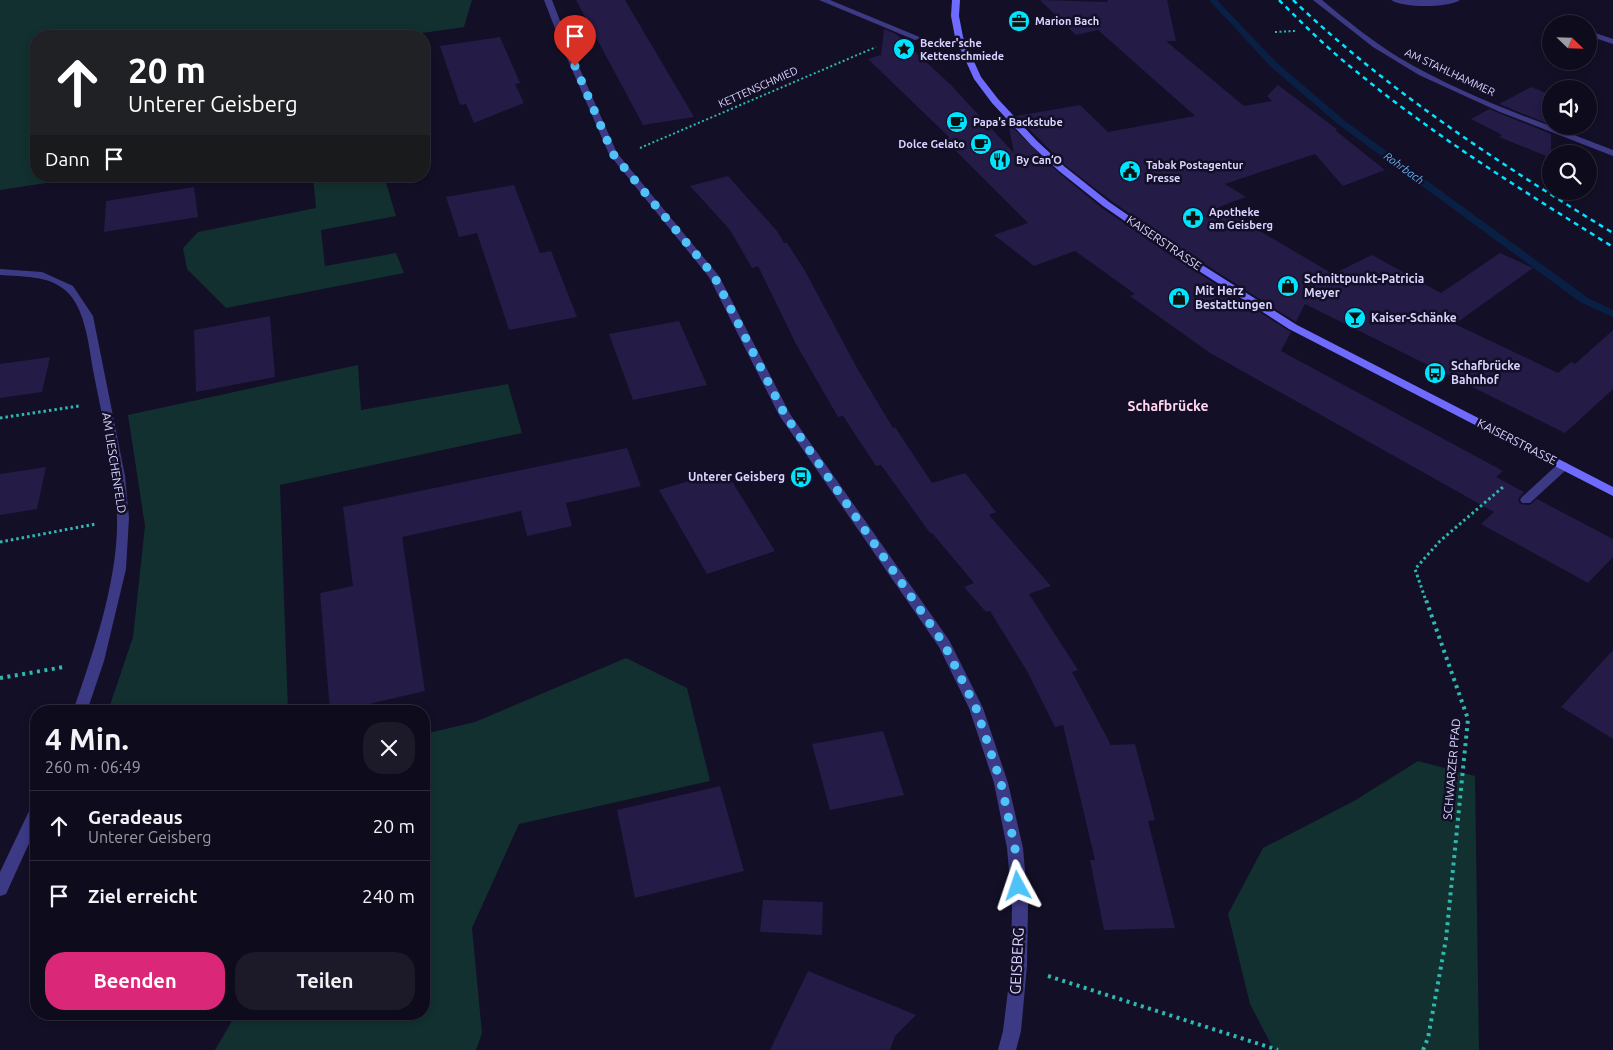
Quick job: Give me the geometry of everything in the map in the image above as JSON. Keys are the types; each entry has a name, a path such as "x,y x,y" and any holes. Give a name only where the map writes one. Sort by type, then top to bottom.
{"main road":[{"name":"KAISERSTRASSE","path":"956,0 955,16 959,37 977,76 995,101 1034,143 1062,169 1106,204 1174,251 1293,326 1613,492"}],"street":[{"name":"GEISBERG","path":"548,0 567,49 613,154 714,276 785,415 944,644 976,708 1001,783 1015,848 1020,905 1019,966 1008,1050"},
{"path":"823,0 918,38"},
{"name":"AM STAHLHAMMER","path":"1317,0 1362,36 1427,76 1459,92 1613,152"},
{"path":"1395,0 1417,4 1446,3 1456,0"},
{"path":"1598,36 1613,42"},
{"name":"AM LIESCHENFELD","path":"0,272 42,275 69,288 88,316 119,476 123,518 120,569 97,661 82,705"},
{"path":"1526,500 1563,466"},
{"path":"0,889 30,825"}],"path":[{"path":"1275,32 1296,31"},
{"name":"KETTENSCHMIED","path":"639,149 876,47"},
{"path":"0,418 76,406"},
{"name":"SCHWARZER PFAD","path":"1423,1050 1428,1038 1446,939 1468,719 1415,569 1440,541 1506,484"},
{"path":"0,542 67,530"},
{"path":"0,678 41,671"},
{"path":"1019,966 1088,990 1278,1050"}],"green space":[{"path":"0,0 472,0 464,27 430,32 430,30 30,30 30,182 53,182 0,190"},
{"path":"314,182 386,182 396,216 321,230 325,266 396,253 404,273 226,308 187,269 183,248 198,232 316,208"},
{"path":"358,365 361,410 508,384 522,433 280,485 288,705 110,705 133,637 145,526 128,415"},
{"path":"626,658 687,688 710,781 519,824 472,928 482,1033 476,1050 215,1050 232,1020 430,1020 430,733 475,722"},
{"path":"1418,761 1475,776 1479,1050 1274,1050 1250,1004 1228,914 1263,848 1354,801"}],"building":[{"path":"576,0 625,0 694,117 643,125"},
{"path":"1040,0 1108,2 1107,0 1167,0 1176,41 1166,41 1244,106 1272,101 1267,96 1278,85 1338,130 1335,130 1385,170 1343,186 1315,154 1225,184 1246,197 1219,207 1333,274 1372,255 1441,293 1500,253 1533,268 1455,324 1558,373 1571,362 1575,364 1613,330 1613,389 1565,433 1305,304 1296,322 1178,247 1110,200 1066,166 1016,116 1080,105 1108,132 1195,116 1098,30 1076,35"},
{"path":"884,29 896,34 951,85 1014,153 1008,123 1058,172 1102,208 1170,255 1291,332 1281,351 1503,471 1496,477 1524,492 1518,499 1520,504 1530,505 1537,499 1613,539 1613,557 1588,583 1481,524 1494,512 1210,353 1130,296 1135,294 1075,251 1034,266 994,235 1028,223 943,138 949,137 868,59 881,55"},
{"path":"500,37 520,83 515,84 524,103 474,123 466,104 460,105 440,46"},
{"path":"1531,87 1542,91 1542,121 1499,104"},
{"path":"1489,109 1542,130 1542,135 1551,135 1551,145 1542,145 1542,154 1499,137 1502,135 1471,119"},
{"path":"728,176 777,231 784,243 787,243 804,269 857,368 893,428 895,427 932,483 965,473 996,512 989,515 1051,586 1029,594 1078,670 1072,672 1111,745 1135,744 1155,820 1148,821 1175,928 1104,930 1090,860 1095,860 1063,725 1055,727 1027,671 990,611 986,612 964,587 974,583 932,533 930,533 881,465 876,466 843,416 838,417 796,344 758,266 752,268 730,230 690,186"},
{"path":"514,185 540,253 551,251 577,317 509,330 477,233 459,237 446,197"},
{"path":"194,187 198,217 104,232 106,201"},
{"path":"270,316 275,377 196,392 194,330"},
{"path":"679,321 707,385 633,400 609,334"},
{"path":"50,357 42,392 0,398 0,364"},
{"path":"627,448 641,486 566,503 572,526 527,536 521,511 402,537 425,691 365,705 329,705 320,593 353,586 343,507"},
{"path":"46,467 37,509 0,515 0,474"},
{"path":"725,470 775,551 707,574 659,490"},
{"path":"1613,650 1613,739 1561,707"},
{"path":"883,731 904,795 830,810 812,744"},
{"path":"720,786 744,871 635,898 617,810"},
{"path":"763,900 823,902 822,935 760,932"},
{"path":"808,971 916,1015 895,1036 890,1050 770,1050"}],"waterway":[{"name":"Rohrbach","path":"1213,0 1274,65 1342,123 1584,300 1613,314"}],"railway":[{"path":"1279,0 1337,55 1418,119 1482,164 1613,247"},
{"path":"1293,0 1330,34 1407,96 1487,153 1613,233"}],"place":[{"name":"Marion Bach","path":"1019,21"},
{"name":"Becker'sche Kettenschmiede","path":"904,49"},
{"name":"Papa's Backstube","path":"957,122"},
{"name":"Dolce Gelato","path":"981,144"},
{"name":"By Can‘O","path":"1000,160"},
{"name":"Tabak Postagentur Presse","path":"1130,171"},
{"name":"Apotheke am Geisberg","path":"1193,218"},
{"name":"Schnittpunkt-Patricia Meyer","path":"1288,286"},
{"name":"Mit Herz Bestattungen","path":"1179,298"},
{"name":"Kaiser-Schänke","path":"1355,318"},
{"name":"Schafbrücke Bahnhof","path":"1435,373"},
{"name":"Unterer Geisberg","path":"801,477"}],"district":[{"name":"Schafbrücke","path":"1168,406"}],"route":[{"path":"575,66 613,154 714,276 785,415 944,644 976,708 1001,783 1015,848 1018,886"}]}
